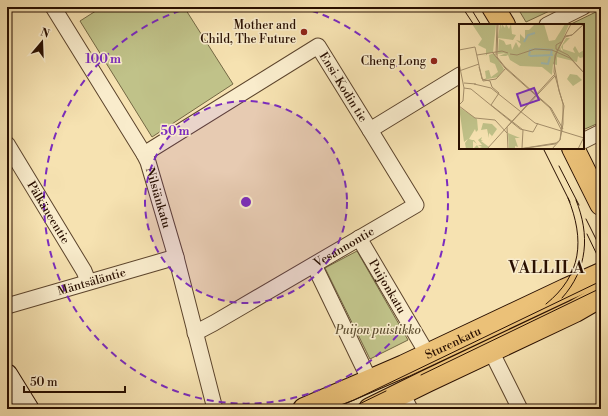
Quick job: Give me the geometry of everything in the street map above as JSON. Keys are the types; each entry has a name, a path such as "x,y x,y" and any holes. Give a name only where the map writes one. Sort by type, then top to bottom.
{"main road":[{"path":"493,7 503,24"},
{"path":"574,149 601,204"},
{"name":"Sturenkatu","path":"304,409 428,355 601,274"},
{"name":"Sturenkatu","path":"370,409 406,401 491,351 575,311 601,296"}],"street":[{"name":"Nilsiänkatu","path":"53,7 144,154 176,257 215,409"},
{"path":"549,24 583,7"},
{"name":"Ensi-Kodin tie","path":"144,154 318,46 370,130 459,76"},
{"name":"Vesannontie","path":"196,333 416,205 370,130"},
{"path":"584,140 601,132"},
{"name":"Pälkäneentie","path":"7,144 84,271 88,281"},
{"name":"Puijonkatu","path":"359,238 428,355"},
{"name":"Mäntsäläntie","path":"7,306 88,281 176,257"},
{"path":"314,265 370,381"},
{"path":"491,351 520,409"},
{"path":"7,375 28,409"}],"green space":[{"path":"102,7 184,7 233,84 152,137 80,21"},
{"path":"517,7 558,7 526,22"},
{"path":"600,10 601,122 585,129 584,24 571,24"},
{"name":"Puijon puistikko","path":"357,251 408,340 370,359 325,268"}],"tram line":[{"path":"462,7 473,24"},
{"path":"470,7 480,24"},
{"path":"544,149 570,202"},
{"path":"559,166 579,205"},
{"path":"546,304 558,293 567,281 577,256 577,228 568,198"},
{"path":"562,298 571,287 577,275 582,263 584,251 585,239 583,226 576,200"},
{"path":"586,219 601,249"},
{"path":"587,234 601,263"},
{"path":"330,409 354,400 601,281"},
{"path":"421,375 601,288"},
{"path":"349,409 386,391"}],"place":[{"name":"Mother and Child, The Future","path":"304,32"},
{"name":"Cheng Long","path":"434,61"}],"district":[{"name":"VALLILA","path":"547,268"}]}
